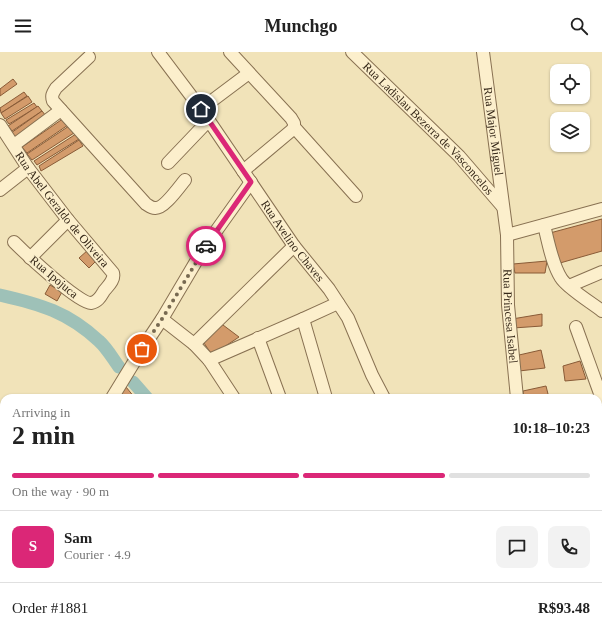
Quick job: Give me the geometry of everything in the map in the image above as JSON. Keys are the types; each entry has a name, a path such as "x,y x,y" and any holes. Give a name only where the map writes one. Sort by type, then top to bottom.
{"street":[{"name":"Rua Avelino Chaves","path":"158,52 209,120 294,246 329,289 348,318 372,375 382,394"},
{"path":"230,52 291,118 294,123 294,127 356,196"},
{"name":"Rua Ladislau Bezerra de Vasconcelos","path":"352,52 459,156 504,207"},
{"name":"Rua Major Miguel","path":"483,52 507,235"},
{"path":"89,57 56,88 52,93 53,101 146,204 155,208 160,207 185,180"},
{"path":"201,109 253,77"},
{"path":"14,145 61,110"},
{"path":"168,163 209,120"},
{"name":"Rua Abel Geraldo de Oliveira","path":"0,125 28,168 68,220 113,273 113,279 98,300"},
{"path":"243,171 294,127"},
{"path":"0,190 28,168"},
{"path":"114,394 162,319 204,248 251,182"},
{"path":"507,235 602,209"},
{"path":"30,258 68,220"},
{"path":"544,225 560,278 602,311"},
{"name":"Rua Princesa Isabel","path":"507,235 508,305 517,394"},
{"name":"Rua Ipojuca","path":"14,242 30,258 82,300 89,303 98,300"},
{"path":"194,344 294,246"},
{"path":"569,286 602,272"},
{"path":"209,360 338,303"},
{"path":"162,319 194,344 209,360 231,394"},
{"path":"303,319 325,394"},
{"path":"576,327 600,394"},
{"path":"258,338 279,394"}],"building":[{"path":"13,79 17,84 0,96 0,89"},
{"path":"24,92 27,96 1,113 0,108"},
{"path":"28,96 32,102 5,119 1,113"},
{"path":"34,103 37,107 9,124 6,120"},
{"path":"38,106 42,111 12,131 8,126"},
{"path":"42,111 46,116 15,138 11,133"},
{"path":"64,118 68,125 27,153 22,147"},
{"path":"69,126 74,133 32,160 27,154"},
{"path":"76,134 79,139 37,165 34,161"},
{"path":"79,140 83,146 41,171 39,166"},
{"path":"602,219 602,251 560,263 550,233"},
{"path":"88,250 97,260 89,268 79,258"},
{"path":"547,261 545,273 515,273 513,264"},
{"path":"50,285 62,292 57,301 45,294"},
{"path":"542,314 542,326 513,328 512,319"},
{"path":"219,322 239,337 212,355 202,340"},
{"path":"541,350 545,368 519,371 519,355"},
{"path":"580,361 586,379 565,381 563,366"},
{"path":"546,386 548,394 523,394 523,391"},
{"path":"126,387 132,394 122,394"}],"waterway":[{"path":"0,295 41,306 65,316 87,331 102,344 119,367"},
{"path":"133,382 144,394"}],"way so far":[{"path":"142,349 206,246"}],"route":[{"path":"201,109 251,182 206,246"}]}
